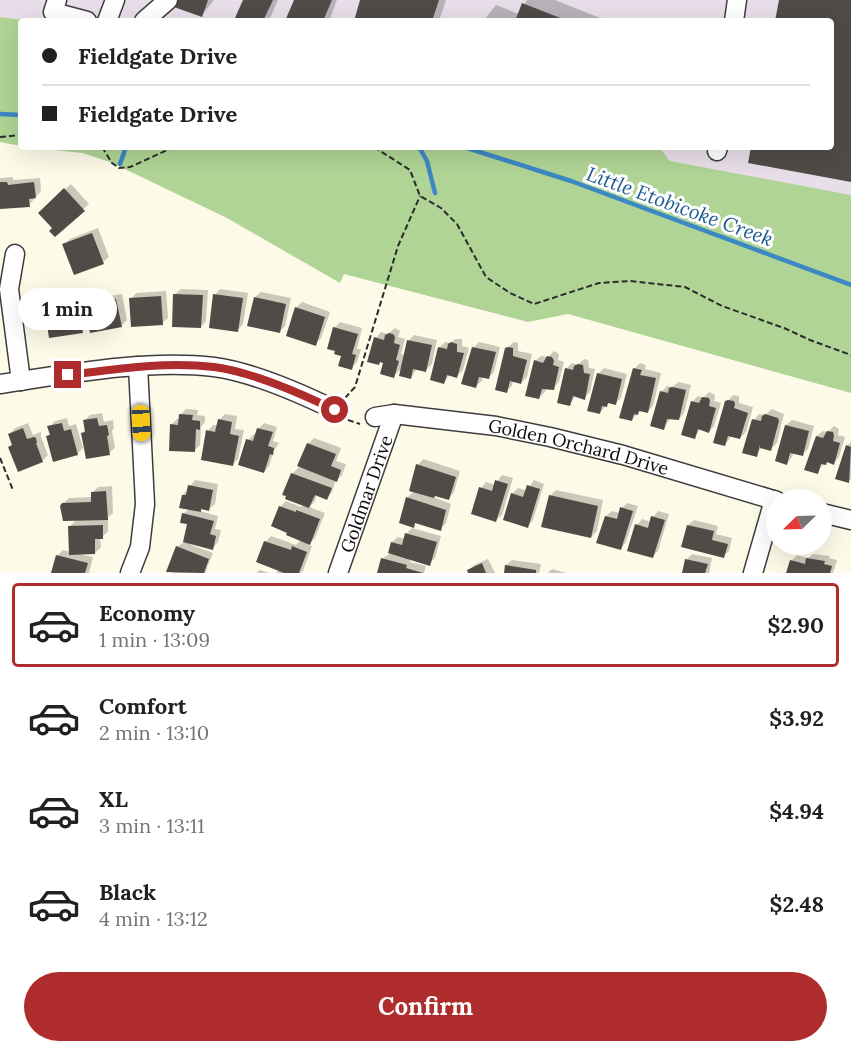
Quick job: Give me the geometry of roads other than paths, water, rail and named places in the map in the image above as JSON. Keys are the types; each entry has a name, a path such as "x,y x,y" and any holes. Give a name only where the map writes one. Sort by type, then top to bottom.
{"street":[{"path":"57,0 53,12 76,18"},
{"path":"108,18 115,0"},
{"path":"147,18 168,0"},
{"path":"734,18 736,0"},
{"path":"15,254 9,289 21,381"},
{"path":"130,573 140,548 145,504 138,366"},
{"path":"0,384 138,366 217,367 304,395 335,410"},
{"name":"Golden Orchard Drive","path":"375,417 393,414 496,426 550,437 623,454 766,498"},
{"name":"Goldmar Drive","path":"338,573 393,414"},
{"path":"832,515 851,520"},
{"path":"753,573 766,530"}],"waterway":[{"name":"Little Etobicoke Creek","path":"0,114 18,115"},
{"path":"120,164 125,150"},
{"path":"421,150 427,161 435,193"},
{"name":"Little Etobicoke Creek","path":"473,150 571,181 851,285"}]}
